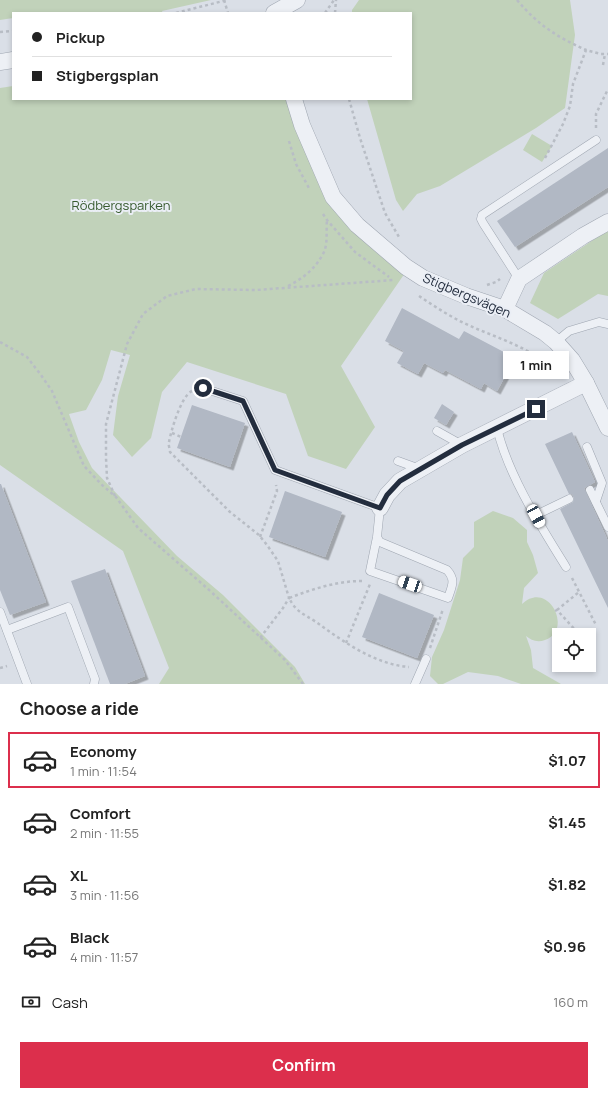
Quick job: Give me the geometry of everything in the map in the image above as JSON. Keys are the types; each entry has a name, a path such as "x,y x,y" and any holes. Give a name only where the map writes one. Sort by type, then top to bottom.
{"street":[{"path":"276,12 297,0"},
{"path":"0,62 12,60"},
{"name":"Stigbergsvägen","path":"294,100 302,124 333,197 357,225 406,267 424,278 466,296 505,309 533,325 556,342 572,360 586,383 608,428"},
{"path":"505,309 519,279 583,236 608,222"},
{"path":"380,508 387,495 400,481 462,445 586,383"}],"lane":[{"path":"519,279 483,223 481,219 482,215 596,140"},
{"path":"556,342 569,331 599,322 608,324"},
{"path":"203,388 243,401 275,470 380,508 377,537 370,571 448,598 453,582 452,575 447,570 380,542 377,537"},
{"path":"497,428 504,455 536,516 566,567"},
{"path":"437,431 462,445"},
{"path":"587,447 602,483 596,502"},
{"path":"398,460 421,469"},
{"path":"590,490 608,527"},
{"path":"536,516 569,499"},
{"path":"6,630 68,607 95,679 94,684"},
{"path":"0,612 27,684"},
{"path":"415,684 426,659"}],"path":[{"path":"180,12 225,0 228,12"},
{"path":"326,12 335,0"},
{"path":"335,0 335,12"},
{"path":"517,0 526,11 548,31 569,43 586,50 606,54 603,65"},
{"path":"0,32 12,31"},
{"path":"549,171 544,159 563,124 570,106 573,84 586,50"},
{"path":"596,140 596,114 608,89"},
{"path":"349,100 360,138 385,213 400,240"},
{"path":"286,288 304,278 316,265 324,251 326,220"},
{"path":"303,684 285,660 208,589 138,528 116,497 107,478 106,424 127,344 143,314 167,296 196,289 256,290 394,280"},
{"path":"0,342 27,357 36,369 52,391 84,466 116,497"},
{"path":"203,388 189,392 183,399 168,444 170,452 176,460 230,512 260,537 267,545 278,561 289,598 300,613 346,643 378,659 408,668 420,664 426,659 448,598"},
{"path":"172,433 181,437"},
{"path":"260,537 277,491 275,470"},
{"path":"566,567 596,624"},
{"path":"260,638 289,598 320,587 355,581 371,582 346,643"},
{"path":"573,628 556,611 579,592"}],"green space":[{"path":"0,0 211,0 162,12 12,12 12,18 0,20"},
{"path":"359,0 570,0 575,35 565,108 536,128 440,186 417,194 403,211 396,200 367,100 412,100 412,12 352,12"},
{"name":"Rödbergsparken","path":"12,86 12,100 294,100 333,197 405,273 341,366 375,427 346,469 308,456 286,394 187,362 162,392 151,438 132,457 113,435 118,396 130,355 111,350 102,380 86,410 69,414 79,442 92,468 177,556 223,595 295,667 305,684 159,684 169,668 123,551 0,465 0,88"},
{"path":"532,134 552,146 542,162 523,150"},
{"path":"608,230 608,296 598,294 558,319 530,303 544,273"},
{"path":"493,511 513,518 527,530 527,542 533,555 538,573 524,588 522,604 532,598 541,598 548,602 554,609 557,618 556,628 552,628 552,636 545,640 534,641 526,636 531,650 533,668 561,684 521,684 498,676 468,672 443,684 438,684 430,676 432,657 444,630 460,580 463,558 474,547 474,522"}],"building":[{"path":"608,148 608,187 515,247 497,221"},
{"path":"402,308 459,339 464,331 515,358 497,391 484,383 481,389 445,370 443,373 424,363 418,374 397,363 404,351 385,341"},
{"path":"442,404 454,412 446,425 434,418"},
{"path":"192,405 245,423 230,467 177,448"},
{"path":"572,432 595,482 584,488 608,541 608,608 560,509 573,502 574,497 572,494 569,494 545,444"},
{"path":"0,484 46,602 10,615 0,590"},
{"path":"285,491 342,512 325,557 269,537"},
{"path":"105,569 145,676 125,684 110,684 71,581"},
{"path":"379,593 434,615 417,658 362,637"}],"route":[{"path":"203,388 243,401 275,470 380,508 387,495 400,481 462,445 536,409"}]}
